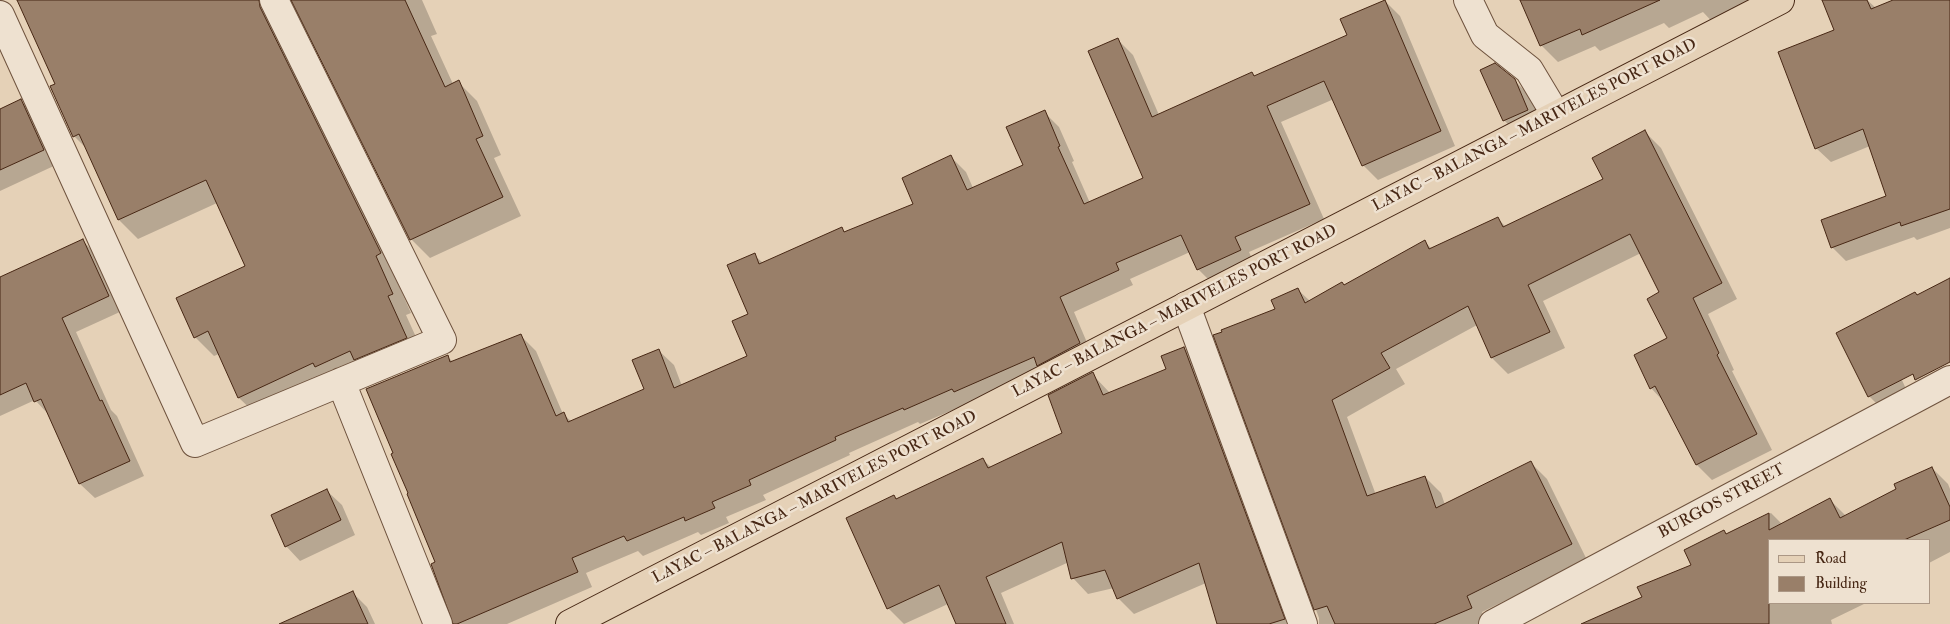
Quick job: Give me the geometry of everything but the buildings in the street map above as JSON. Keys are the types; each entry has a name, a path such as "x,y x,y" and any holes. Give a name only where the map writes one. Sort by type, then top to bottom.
{"main road":[{"name":"LAYAC – BALANGA – MARIVELES PORT ROAD","path":"570,624 1780,0"}],"street":[{"path":"0,15 195,442 442,340 274,0"},
{"path":"1468,0 1485,35 1529,70 1556,115"},
{"path":"1186,306 1303,624"},
{"name":"BURGOS STREET","path":"1493,624 1950,380"},
{"path":"342,382 438,624"}]}
